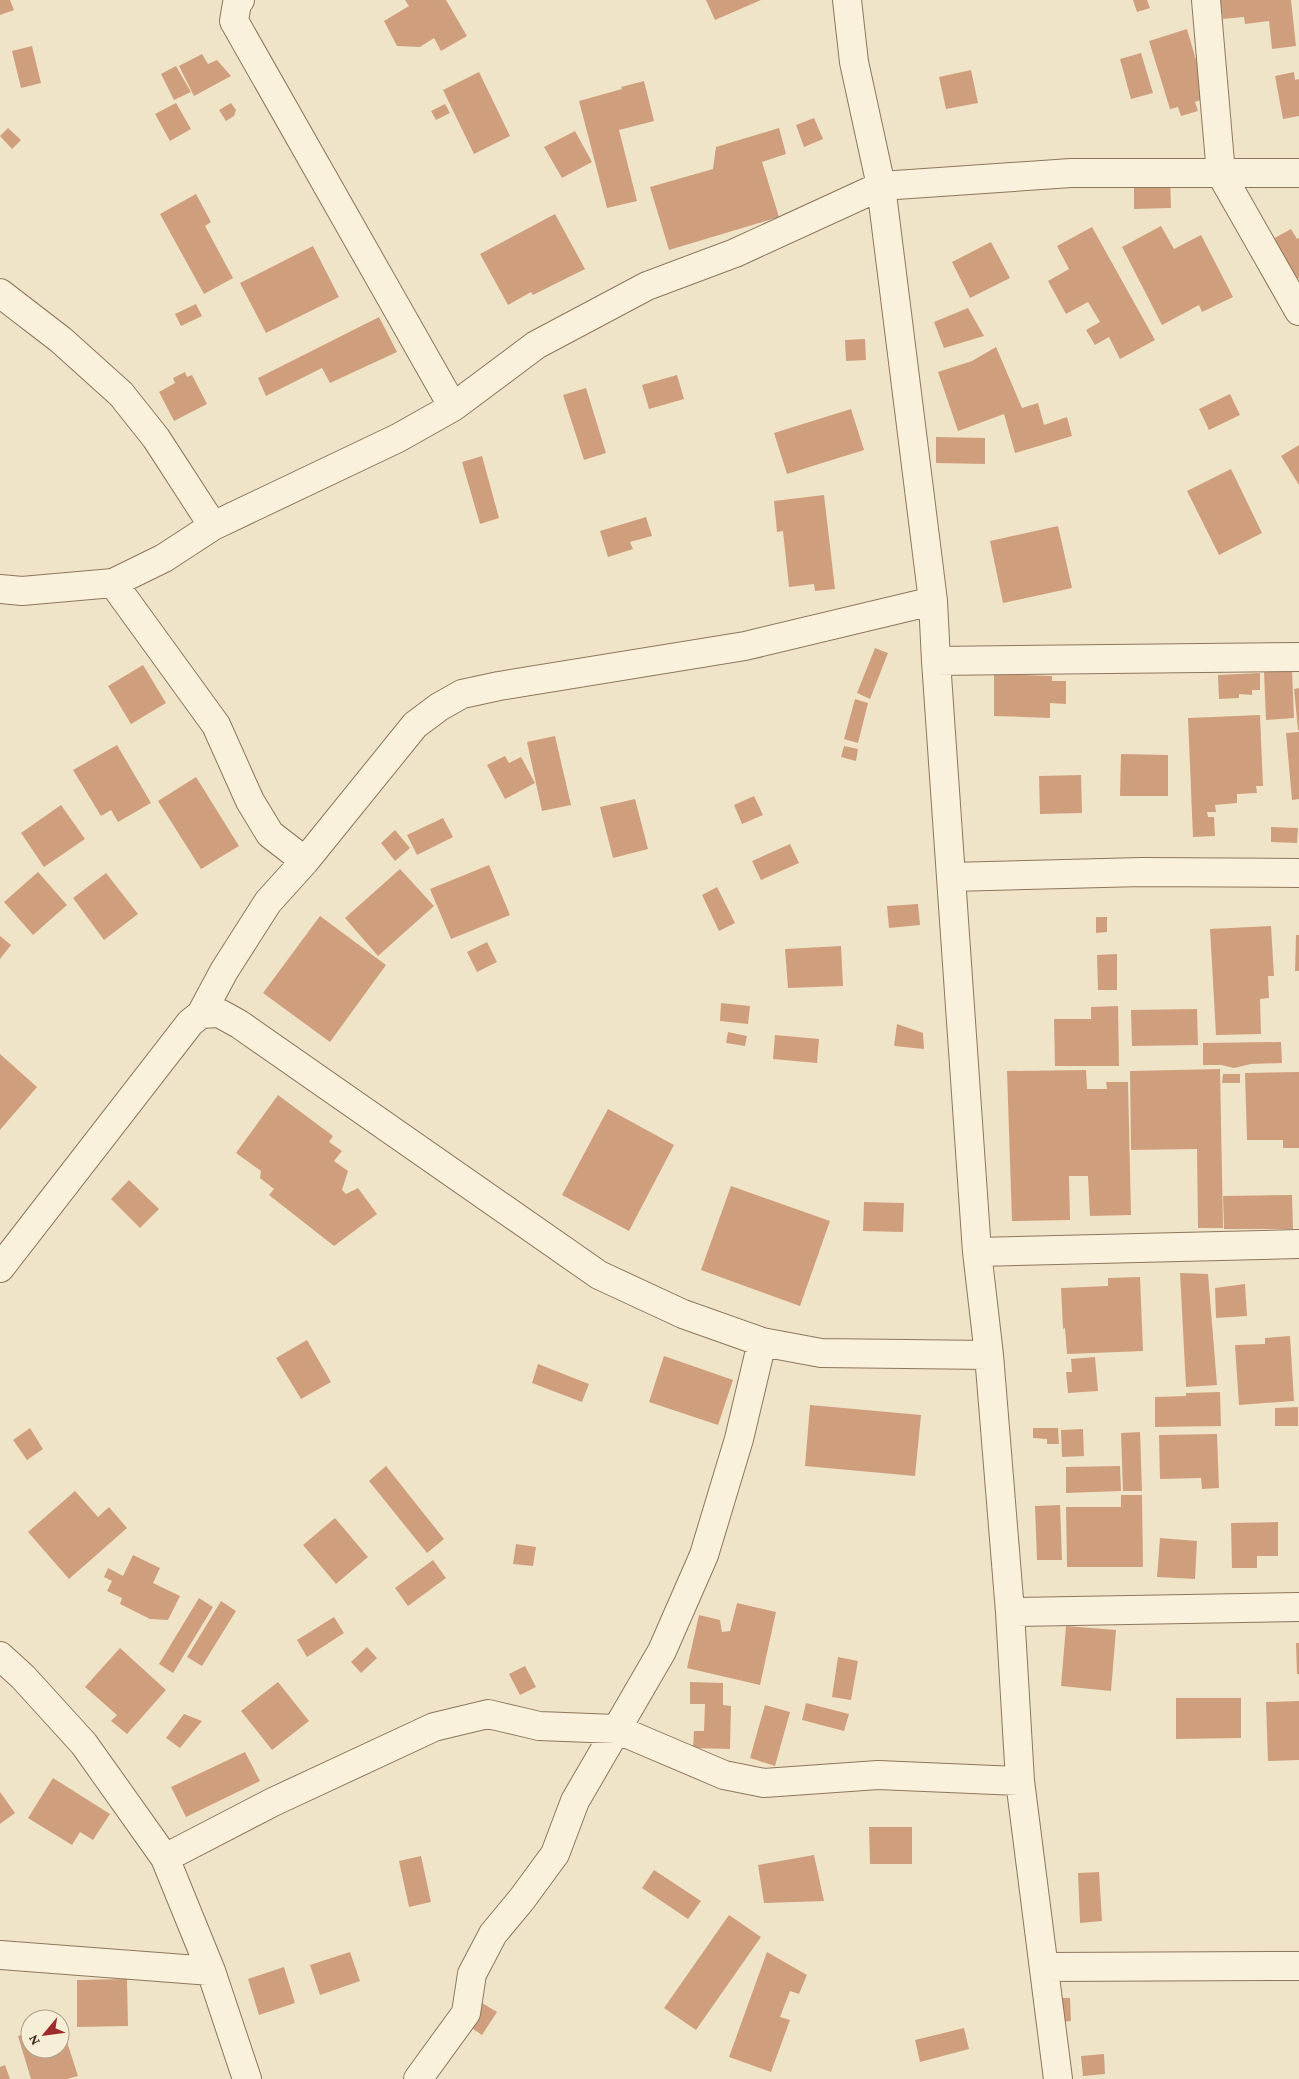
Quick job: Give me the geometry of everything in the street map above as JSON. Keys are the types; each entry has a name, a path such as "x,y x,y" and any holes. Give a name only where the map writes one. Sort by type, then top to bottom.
{"street":[{"path":"240,0 237,3 234,21 453,407"},
{"path":"847,0 854,62 881,186 933,601 977,1252 989,1354 1010,1612 1020,1781 1058,2079"},
{"path":"1206,0 1221,174 1299,311"},
{"path":"0,589 22,591 113,583 164,558 213,526 398,438 453,407 536,345 647,286 735,253 881,186 1071,174 1299,173"},
{"path":"0,293 61,340 121,394 156,438 213,526"},
{"path":"113,583 216,726 250,801 270,834 305,861"},
{"path":"0,1268 190,1023 201,1014 224,971 268,902 305,861 415,725 439,707 462,694 560,675 745,646 933,601"},
{"path":"936,661 1299,657"},
{"path":"951,877 1142,872 1299,873"},
{"path":"201,1014 219,1013 239,1024 599,1275 683,1314 762,1342 822,1354 989,1354"},
{"path":"977,1252 1299,1244"},
{"path":"418,2079 466,2013 472,1974 493,1934 555,1854 575,1801 662,1651 704,1555 738,1439 762,1342"},
{"path":"1010,1612 1299,1607"},
{"path":"0,1656 23,1677 84,1744 165,1858 211,1970 247,2079"},
{"path":"165,1858 273,1802 434,1727 488,1714 539,1726 616,1729 724,1775 764,1783 878,1775 1020,1781"},
{"path":"0,1955 211,1970"},
{"path":"1044,1967 1299,1966"}],"building":[{"path":"0,0 10,0 14,10 0,15"},
{"path":"405,0 446,0 467,36 441,51 434,38 420,47 397,46 384,21 409,6"},
{"path":"706,0 761,0 715,20"},
{"path":"1133,0 1147,0 1150,8 1137,12"},
{"path":"1220,0 1291,0 1296,46 1272,49 1269,21 1245,24 1244,17 1223,19"},
{"path":"1187,29 1207,98 1195,102 1198,111 1181,116 1178,107 1170,109 1149,41"},
{"path":"32,46 41,83 21,88 12,51"},
{"path":"1141,53 1153,93 1131,99 1120,59"},
{"path":"202,54 208,64 217,60 231,76 194,96 179,66"},
{"path":"176,66 191,92 174,100 161,74"},
{"path":"971,70 978,103 946,109 939,77"},
{"path":"479,72 510,136 474,154 443,90"},
{"path":"1294,72 1295,80 1299,79 1299,116 1283,119 1275,76"},
{"path":"644,81 654,121 619,130 637,201 607,208 579,101"},
{"path":"176,103 191,129 170,141 155,114"},
{"path":"231,103 236,110 234,116 226,121 219,110"},
{"path":"445,104 450,113 436,120 431,111"},
{"path":"814,118 823,139 804,147 796,125"},
{"path":"8,128 21,140 12,149 0,136"},
{"path":"779,128 786,154 762,162 779,217 669,250 650,187 713,169 716,147"},
{"path":"575,131 592,162 562,178 544,147"},
{"path":"1170,178 1171,208 1134,209 1134,179"},
{"path":"196,194 211,222 205,226 233,278 204,294 160,214"},
{"path":"555,214 585,269 533,295 531,292 508,305 480,254"},
{"path":"1161,226 1174,249 1201,235 1233,297 1202,312 1199,305 1162,325 1122,247"},
{"path":"1092,227 1155,340 1120,359 1109,337 1095,345 1086,330 1100,322 1088,302 1066,314 1048,281 1069,269 1057,246"},
{"path":"1291,229 1297,239 1299,238 1299,278 1292,282 1269,241"},
{"path":"991,242 1010,278 970,298 952,262"},
{"path":"313,246 339,297 266,333 240,283"},
{"path":"196,304 202,316 181,326 175,314"},
{"path":"968,308 984,336 944,348 934,322"},
{"path":"379,317 397,352 330,383 322,368 266,396 258,378"},
{"path":"865,339 866,360 846,361 845,340"},
{"path":"996,347 1022,408 1038,403 1044,425 1067,417 1072,436 1015,453 1004,414 958,431 938,372 972,361"},
{"path":"185,372 187,377 192,375 207,404 174,421 159,392 175,383 173,378"},
{"path":"677,375 684,399 649,409 642,385"},
{"path":"586,388 606,453 584,460 563,395"},
{"path":"1230,394 1240,415 1209,430 1199,409"},
{"path":"851,409 864,450 787,474 774,433"},
{"path":"936,437 985,438 985,464 936,463"},
{"path":"1299,445 1299,485 1281,456"},
{"path":"482,456 499,518 480,524 462,462"},
{"path":"1231,469 1262,533 1219,555 1187,491"},
{"path":"824,495 835,589 815,591 814,584 789,587 783,531 777,532 774,501"},
{"path":"646,517 652,536 630,542 633,549 608,557 600,531"},
{"path":"1058,526 1072,588 1003,603 990,541"},
{"path":"875,648 888,653 870,699 857,693"},
{"path":"143,665 166,703 131,724 108,686"},
{"path":"1292,670 1294,718 1266,720 1264,671"},
{"path":"1260,673 1260,690 1252,690 1252,695 1239,694 1239,698 1219,699 1218,675"},
{"path":"994,674 1052,676 1052,681 1066,681 1066,704 1050,703 1050,718 994,716"},
{"path":"1299,688 1299,730 1298,730 1294,689"},
{"path":"855,699 868,703 858,743 844,739"},
{"path":"1260,715 1263,786 1256,786 1257,793 1237,794 1237,803 1215,805 1216,812 1207,812 1208,817 1214,817 1215,836 1193,837 1188,718"},
{"path":"1299,732 1299,799 1292,800 1286,733"},
{"path":"555,736 571,805 542,811 527,742"},
{"path":"117,745 151,803 118,822 111,810 101,816 73,770"},
{"path":"844,746 858,749 856,761 841,757"},
{"path":"1121,754 1168,755 1168,796 1120,796"},
{"path":"505,756 509,763 521,757 535,783 505,799 487,765"},
{"path":"1081,775 1082,813 1040,814 1039,776"},
{"path":"196,777 239,846 201,869 158,801"},
{"path":"754,796 763,815 742,824 734,805"},
{"path":"635,799 648,849 613,858 600,807"},
{"path":"61,805 85,839 44,867 21,833"},
{"path":"443,818 453,837 417,855 407,835"},
{"path":"1271,827 1298,828 1297,843 1271,842"},
{"path":"395,830 410,848 395,861 381,843"},
{"path":"790,844 799,863 761,880 752,861"},
{"path":"489,865 510,915 451,939 430,889"},
{"path":"400,869 434,906 378,956 345,918"},
{"path":"38,872 67,905 33,935 4,902"},
{"path":"106,873 138,914 104,940 73,898"},
{"path":"717,887 735,923 719,931 702,895"},
{"path":"918,904 920,925 889,928 887,906"},
{"path":"320,916 386,965 330,1042 263,993"},
{"path":"1096,917 1107,917 1107,932 1096,933"},
{"path":"1271,926 1274,976 1268,976 1269,998 1260,999 1261,1034 1216,1035 1210,929"},
{"path":"1296,935 1299,935 1299,971 1295,971"},
{"path":"0,936 11,945 0,959"},
{"path":"487,942 497,962 477,972 467,952"},
{"path":"841,946 843,986 788,988 785,949"},
{"path":"1117,954 1117,990 1098,990 1097,955"},
{"path":"721,1003 750,1006 748,1024 720,1021"},
{"path":"1118,1006 1119,1066 1055,1066 1054,1019 1091,1019 1091,1007"},
{"path":"1197,1009 1198,1045 1132,1046 1131,1010"},
{"path":"897,1024 923,1033 924,1049 894,1046"},
{"path":"728,1032 747,1036 745,1046 726,1043"},
{"path":"775,1035 819,1039 817,1063 773,1059"},
{"path":"1281,1042 1282,1063 1251,1064 1234,1068 1221,1065 1203,1065 1203,1043"},
{"path":"0,1054 37,1087 0,1130"},
{"path":"1220,1069 1223,1228 1198,1228 1197,1149 1131,1150 1130,1071"},
{"path":"1086,1070 1087,1089 1107,1089 1106,1082 1128,1082 1131,1215 1090,1216 1088,1176 1069,1176 1070,1220 1012,1221 1007,1071"},
{"path":"1299,1072 1299,1148 1283,1148 1283,1140 1247,1140 1245,1073"},
{"path":"1223,1074 1240,1074 1240,1083 1222,1083"},
{"path":"278,1095 333,1136 329,1142 342,1151 334,1161 348,1171 342,1190 346,1194 358,1188 377,1214 334,1246 269,1195 274,1189 260,1178 261,1171 236,1153"},
{"path":"608,1109 674,1145 629,1231 562,1195"},
{"path":"129,1180 159,1209 140,1228 111,1199"},
{"path":"731,1186 830,1221 800,1306 701,1270"},
{"path":"1292,1195 1293,1229 1224,1229 1223,1196"},
{"path":"864,1202 904,1203 903,1232 863,1231"},
{"path":"1180,1273 1208,1274 1217,1385 1186,1387"},
{"path":"1140,1277 1143,1351 1067,1354 1065,1328 1063,1329 1061,1288 1108,1286 1108,1278"},
{"path":"1245,1284 1247,1316 1216,1318 1215,1288"},
{"path":"1290,1336 1294,1401 1239,1405 1235,1345 1265,1344 1265,1338"},
{"path":"307,1340 331,1382 301,1399 276,1358"},
{"path":"664,1356 733,1380 718,1425 649,1402"},
{"path":"1095,1357 1098,1391 1068,1393 1066,1372 1072,1372 1071,1359"},
{"path":"538,1364 589,1384 582,1402 532,1383"},
{"path":"1220,1392 1221,1426 1155,1427 1155,1397 1186,1396 1186,1393"},
{"path":"810,1405 921,1415 915,1476 805,1466"},
{"path":"1298,1407 1298,1426 1275,1426 1275,1408"},
{"path":"30,1428 43,1449 27,1460 13,1440"},
{"path":"1033,1428 1058,1428 1059,1444 1047,1444 1047,1439 1033,1438"},
{"path":"1083,1429 1084,1456 1062,1457 1061,1430"},
{"path":"1140,1432 1142,1491 1123,1491 1121,1433"},
{"path":"1217,1434 1219,1488 1202,1489 1201,1478 1160,1479 1159,1435"},
{"path":"386,1466 444,1539 427,1553 369,1481"},
{"path":"1120,1466 1121,1491 1066,1493 1066,1467"},
{"path":"75,1491 98,1517 109,1507 127,1528 69,1579 28,1532"},
{"path":"1121,1495 1142,1495 1143,1567 1067,1567 1066,1507 1121,1507"},
{"path":"1060,1505 1062,1560 1037,1560 1035,1506"},
{"path":"335,1518 368,1557 336,1584 303,1545"},
{"path":"1278,1522 1278,1556 1257,1556 1257,1568 1232,1568 1231,1523"},
{"path":"1160,1538 1197,1541 1195,1579 1157,1577"},
{"path":"516,1544 536,1547 533,1566 513,1564"},
{"path":"133,1555 160,1568 153,1583 180,1596 168,1620 150,1619 120,1604 122,1598 107,1591 112,1581 104,1577 108,1568 123,1576"},
{"path":"433,1560 446,1578 408,1606 395,1588"},
{"path":"199,1598 213,1607 173,1673 159,1664"},
{"path":"221,1601 236,1611 202,1666 187,1657"},
{"path":"737,1603 776,1612 760,1685 687,1668 699,1615 720,1620 722,1632 730,1631"},
{"path":"334,1617 344,1633 307,1657 297,1640"},
{"path":"1066,1626 1116,1630 1111,1691 1061,1686"},
{"path":"1296,1643 1299,1643 1299,1674 1297,1674"},
{"path":"367,1647 377,1658 361,1673 351,1662"},
{"path":"120,1648 166,1690 127,1734 111,1721 117,1715 85,1687"},
{"path":"838,1657 858,1661 851,1700 832,1697"},
{"path":"525,1666 536,1687 520,1695 509,1674"},
{"path":"278,1682 309,1721 272,1750 241,1711"},
{"path":"690,1682 723,1683 723,1705 731,1706 730,1749 693,1748 694,1731 704,1731 705,1704 690,1704"},
{"path":"1176,1698 1241,1698 1241,1738 1176,1739"},
{"path":"1299,1701 1299,1760 1268,1761 1266,1702"},
{"path":"806,1703 849,1714 844,1731 802,1720"},
{"path":"765,1705 790,1712 775,1766 750,1758"},
{"path":"184,1714 202,1721 180,1748 166,1738"},
{"path":"245,1752 260,1781 186,1817 171,1787"},
{"path":"53,1778 110,1814 93,1840 80,1832 72,1845 28,1818"},
{"path":"0,1792 15,1813 0,1824"},
{"path":"869,1827 912,1827 912,1864 870,1864"},
{"path":"814,1855 824,1901 764,1903 758,1865"},
{"path":"421,1856 431,1902 409,1907 399,1861"},
{"path":"654,1870 701,1901 688,1919 642,1888"},
{"path":"1099,1872 1102,1921 1080,1923 1078,1873"},
{"path":"729,1915 761,1937 696,2030 664,2008"},
{"path":"350,1952 360,1981 320,1995 310,1965"},
{"path":"767,1952 807,1975 799,1994 790,1991 780,2017 790,2020 771,2072 729,2057"},
{"path":"284,1967 295,2003 259,2015 248,1979"},
{"path":"127,1979 128,2026 77,2027 77,1980"},
{"path":"1061,1998 1070,1998 1071,2021 1062,2022"},
{"path":"482,2003 497,2012 482,2035 467,2025"},
{"path":"964,2028 969,2049 920,2062 915,2040"},
{"path":"70,2051 78,2076 67,2079 31,2079 25,2059 70,2059"},
{"path":"1104,2054 1105,2074 1083,2076 1081,2056"},
{"path":"5,2065 10,2079 0,2079 0,2067"}]}
